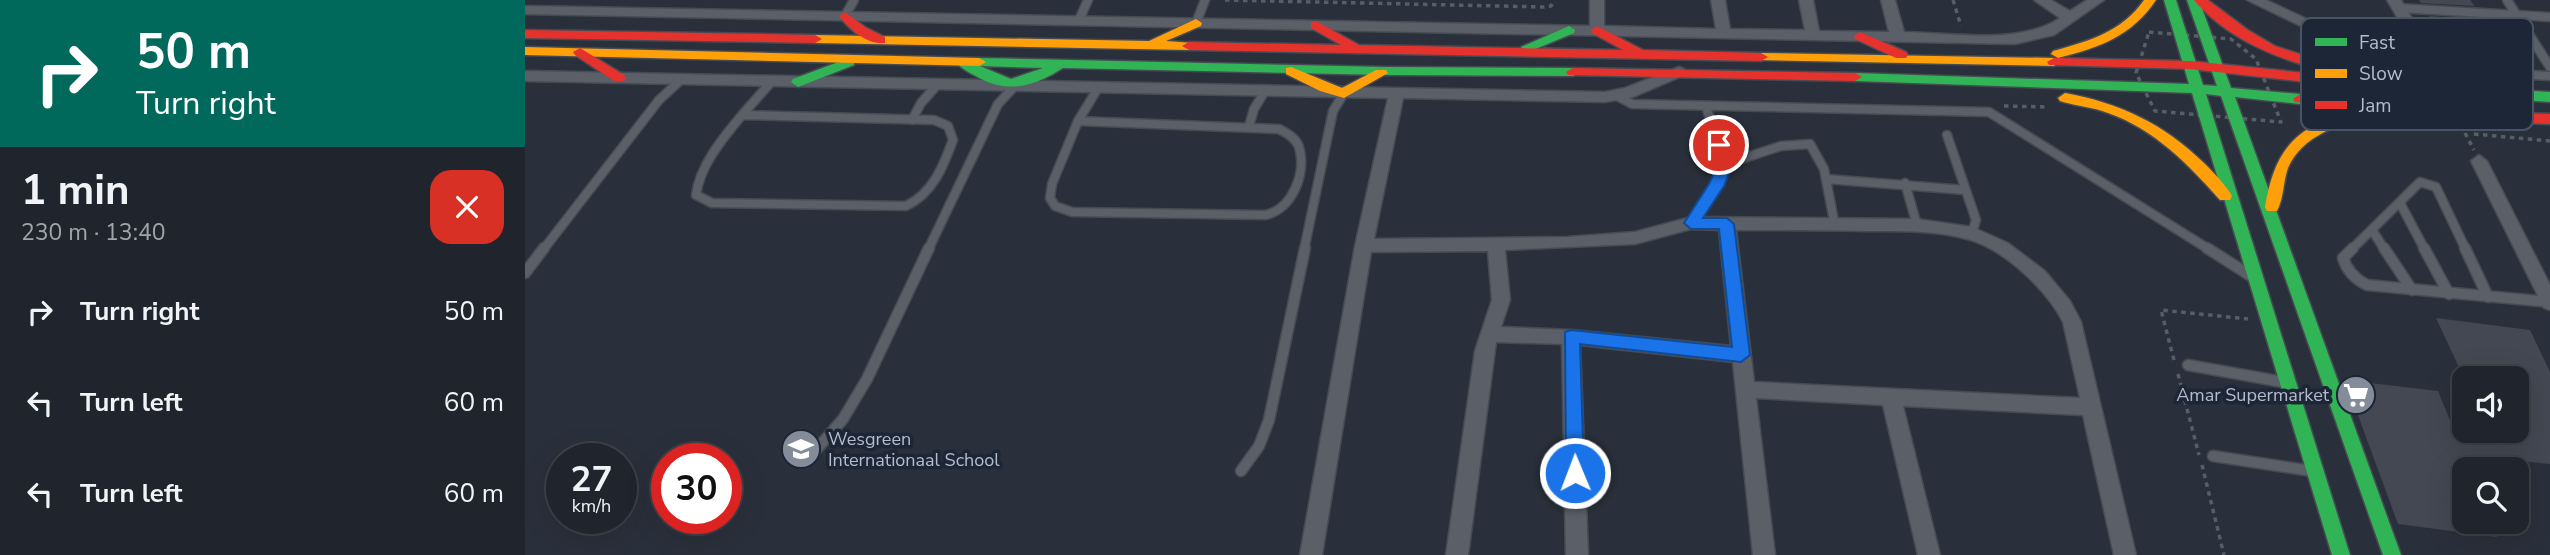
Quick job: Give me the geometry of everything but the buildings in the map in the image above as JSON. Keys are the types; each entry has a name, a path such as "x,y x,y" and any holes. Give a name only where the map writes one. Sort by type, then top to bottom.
{"main road":[{"path":"2023,61 2104,41 2134,22 2150,0"},
{"path":"2170,0 2341,555"},
{"path":"2193,0 2392,555"},
{"path":"2200,0 2239,33 2269,50 2301,61"},
{"path":"845,16 860,30 884,41"},
{"path":"1141,46 1196,23"},
{"path":"1316,25 1332,37 1363,50"},
{"path":"1506,53 1569,30"},
{"path":"1597,30 1644,55"},
{"path":"525,34 2190,65 2301,78"},
{"path":"1860,36 1915,60"},
{"path":"525,51 1385,71 1679,72 2197,89 2301,100"},
{"path":"580,52 596,62 607,74 619,78"},
{"path":"798,82 856,59"},
{"path":"958,61 1000,84 1014,87 1065,63"},
{"path":"1284,68 1325,88 1344,93 1385,71"},
{"path":"1990,81 2018,93 2093,102 2146,122 2189,153 2234,207"},
{"path":"2271,218 2276,170 2291,145 2312,130"}],"street":[{"path":"1597,0 1597,30"},
{"path":"1718,0 1724,33"},
{"path":"1806,0 1813,35"},
{"path":"1888,0 1898,37"},
{"path":"2041,0 2071,18"},
{"path":"525,10 2028,38 2049,32 2097,0"},
{"path":"2254,0 2301,21"},
{"path":"525,75 1014,87 1617,96 1679,72"},
{"path":"1311,555 1364,246 1396,94"},
{"path":"2479,161 2550,303"},
{"path":"1364,246 1635,238 1691,223 1917,225 1972,233 2002,248 2039,276 2064,306 2077,339 2126,555"},
{"path":"1727,224 1764,555"},
{"path":"1457,555 1488,334 1501,300 1496,244"},
{"path":"1488,334 1571,337 1741,355"},
{"path":"1571,337 1577,555"},
{"path":"1745,390 2093,407"},
{"path":"1891,397 1929,555"}],"lane":[{"path":"845,16 855,0"},
{"path":"1079,20 1088,0"},
{"path":"1196,23 1205,0"},
{"path":"2507,0 2519,18"},
{"path":"2396,4 2550,17"},
{"path":"2533,40 2550,67"},
{"path":"525,272 659,100 682,79"},
{"path":"741,115 940,121 950,127 954,135 927,193 913,204 894,208 705,202 695,195 696,184 741,115 772,81"},
{"path":"912,120 921,103 937,85"},
{"path":"809,458 843,419 867,379 999,104 1014,87"},
{"path":"1078,121 1279,129 1292,136 1299,147 1291,200 1286,208 1276,214 1060,209 1052,202 1050,193 1078,121 1098,88"},
{"path":"1249,127 1254,109 1265,91"},
{"path":"1241,471 1259,446 1269,420 1333,110 1344,93"},
{"path":"1617,96 1632,104 1706,107 1989,111 2256,279"},
{"path":"1691,223 1716,186 1725,164 1706,107"},
{"path":"1947,135 1976,220 1972,233"},
{"path":"1725,164 1793,143 1810,144 1819,153 1835,226"},
{"path":"1826,179 1965,190"},
{"path":"2488,297 2436,187 2420,182 2344,255 2342,261 2356,279 2368,285 2412,290 2550,303"},
{"path":"1905,184 1917,225"},
{"path":"2400,203 2449,293"},
{"path":"2372,230 2412,290"},
{"path":"2188,365 2288,383"},
{"path":"2213,456 2315,472"}],"path":[{"path":"1225,0 1544,7 1551,6 1554,0"},
{"path":"1953,0 1964,38"},
{"path":"2452,132 2550,141"},
{"path":"2224,555 2161,310 2269,321"}],"traffic: fast":[{"path":"2170,0 2341,555"},
{"path":"2193,0 2392,555"},
{"path":"1528,47 1569,30"},
{"path":"798,82 849,62"},
{"path":"979,62 1385,71 1573,72"},
{"path":"965,64 993,79 1011,84 1020,83 1058,66"},
{"path":"1855,77 2197,89 2300,99"},
{"path":"2533,96 2550,97"}],"traffic: slow":[{"path":"2058,54 2085,47 2122,30 2142,12 2150,0"},
{"path":"1156,41 1196,23"},
{"path":"815,39 1189,46"},
{"path":"525,51 979,62"},
{"path":"1761,57 2054,62"},
{"path":"1291,71 1325,88 1344,93 1381,73"},
{"path":"2065,98 2114,110 2155,130 2190,159 2225,196"},
{"path":"2272,207 2281,167 2289,153 2299,142 2318,130"}],"traffic: jam":[{"path":"2200,0 2257,42 2301,61"},
{"path":"845,16 860,30 880,40"},
{"path":"1316,25 1353,46"},
{"path":"1597,30 1637,52"},
{"path":"525,34 815,39"},
{"path":"1860,36 1901,55"},
{"path":"1189,46 1761,57"},
{"path":"580,52 619,78"},
{"path":"2054,62 2190,65 2301,77"},
{"path":"1573,72 1855,77"},
{"path":"2533,118 2550,119"}],"place":[{"name":"Amar Supermarket","path":"2356,395"},
{"name":"Wesgreen Internationaal School","path":"801,449"}],"route":[{"path":"1575,473 1571,337 1741,355 1727,224 1691,223 1716,186 1725,164 1719,145"}]}
